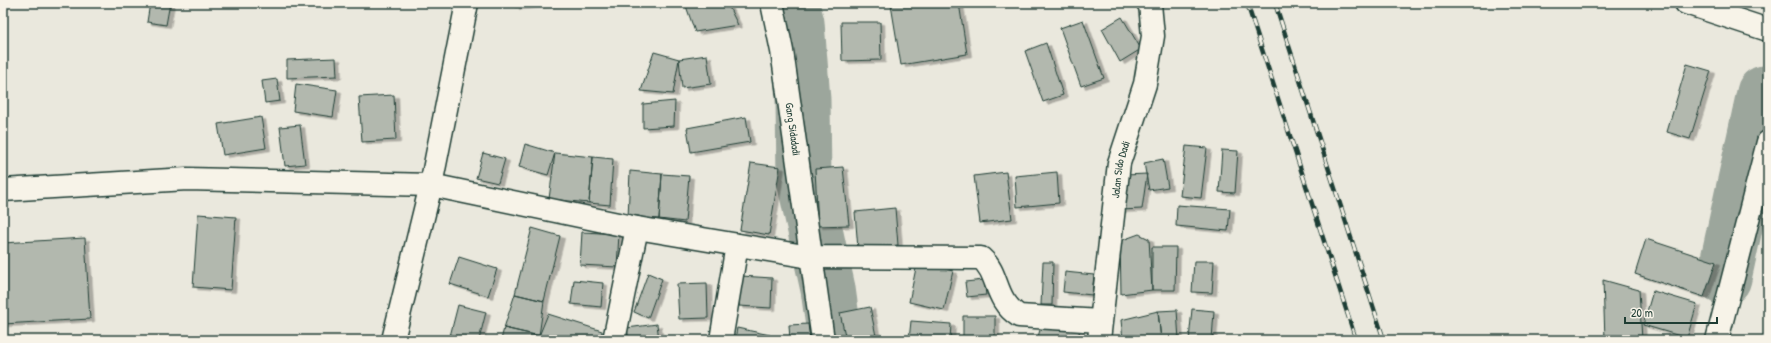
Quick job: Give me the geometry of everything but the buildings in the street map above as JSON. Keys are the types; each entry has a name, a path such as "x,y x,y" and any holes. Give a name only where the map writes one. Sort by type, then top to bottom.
{"street":[{"path":"393,340 431,185 467,3"},
{"name":"Gang Sidadadi","path":"772,3 782,51 818,256 823,340"},
{"name":"Jalan Sido Dadi","path":"1099,331 1118,163 1145,84 1153,36 1150,4 1148,3"},
{"path":"1686,3 1768,30"},
{"path":"1717,340 1768,142"},
{"path":"3,190 187,179 431,185 637,228 737,245 818,256 981,258 988,264 1003,301 1010,310 1020,316 1099,331"},
{"path":"614,340 637,228"},
{"path":"721,340 737,245"}],"waterway":[{"path":"791,3 797,23 803,100 804,180 828,289 835,340"},
{"path":"1724,278 1764,93 1768,94"}],"railway":[{"path":"1247,3 1356,340"},
{"path":"1275,3 1384,340"}]}
